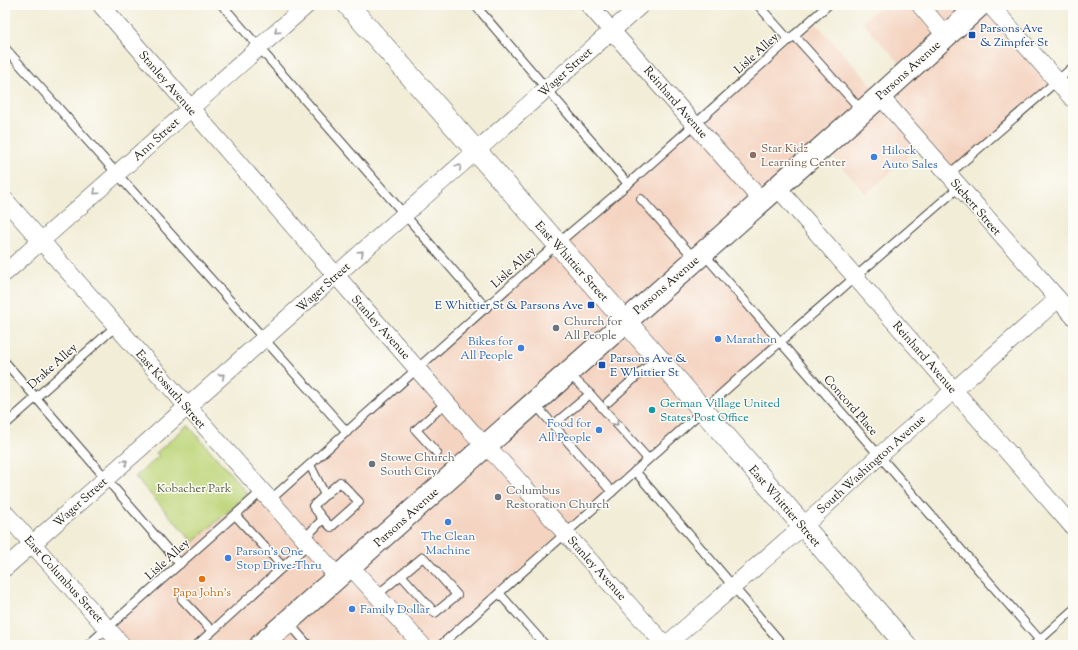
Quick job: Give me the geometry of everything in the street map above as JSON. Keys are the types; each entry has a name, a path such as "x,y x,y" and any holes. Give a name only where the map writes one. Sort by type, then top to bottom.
{"main road":[{"name":"Parsons Avenue","path":"267,643 344,571 880,96 980,5"}],"street":[{"name":"Stanley Avenue","path":"101,5 335,276 666,645"},
{"name":"Ann Street","path":"5,273 306,5"},
{"name":"East Whittier Street","path":"348,5 626,321 901,643"},
{"name":"Reinhard Avenue","path":"589,5 695,124 854,276 1073,527"},
{"name":"Wager Street","path":"5,568 265,340 640,5"},
{"path":"920,5 946,36"},
{"path":"990,5 1073,99"},
{"name":"Siebert Street","path":"880,96 954,181 1068,307"},
{"name":"East Kossuth Street","path":"5,200 306,542 377,595 422,645"},
{"name":"South Washington Avenue","path":"666,645 802,526 953,390 1068,307"},
{"name":"East Columbus Street","path":"5,512 122,645"}],"lane":[{"path":"222,5 486,308"},
{"path":"475,5 628,184"},
{"path":"758,5 792,37 863,111"},
{"name":"Lisle Alley","path":"88,645 235,515 310,465 557,244 628,184 828,5"},
{"path":"5,48 347,432"},
{"path":"441,645 854,276 1073,67"},
{"name":"Concord Place","path":"641,199 699,256 780,342 1039,643"},
{"name":"Drake Alley","path":"5,424 116,326"},
{"path":"608,402 657,357"},
{"path":"5,362 180,564"},
{"path":"568,372 590,394 648,459"},
{"path":"554,425 590,394"},
{"path":"437,453 416,430 447,402"},
{"path":"534,402 612,492"},
{"path":"310,465 325,495"},
{"path":"635,471 783,645"},
{"path":"340,482 359,502 331,527 313,506 325,495 340,482"},
{"path":"235,515 283,567"},
{"path":"197,645 283,567 306,542 324,519"},
{"path":"377,595 401,575 423,557 457,595 435,613 401,575"},
{"path":"499,593 544,645"},
{"path":"182,600 212,631"},
{"path":"1039,643 1073,610"},
{"path":"288,622 308,645"}],"shaded area":[{"path":"882,5 989,5 1053,82 947,175 921,145 866,194 825,147 702,253 779,340 563,530 440,645 85,645 181,559 193,542 248,494 258,491 267,503 811,18 882,96 909,73 862,22"}],"green space":[{"name":"Kobacher Park","path":"188,425 248,494 193,542 135,477 159,456 156,453"}],"place":[{"name":"Parsons Ave & Zimpfer St","path":"972,35"},
{"name":"Star Kidz Learning Center","path":"753,155"},
{"name":"Hilock Auto Sales","path":"874,157"},
{"name":"E Whittier St & Parsons Ave","path":"591,305"},
{"name":"Church for All People","path":"556,328"},
{"name":"Marathon","path":"718,339"},
{"name":"Bikes for All People","path":"521,348"},
{"name":"Parsons Ave & E Whittier St","path":"602,365"},
{"name":"German Village United States Post Office","path":"652,410"},
{"name":"Food for All People","path":"599,430"},
{"name":"Stowe Church South City","path":"372,464"},
{"name":"Columbus Restoration Church","path":"498,497"},
{"name":"The Clean Machine","path":"448,522"},
{"name":"Parson's One Stop Drive-Thru","path":"228,558"},
{"name":"Papa John's","path":"202,579"},
{"name":"Family Dollar","path":"352,609"}]}
